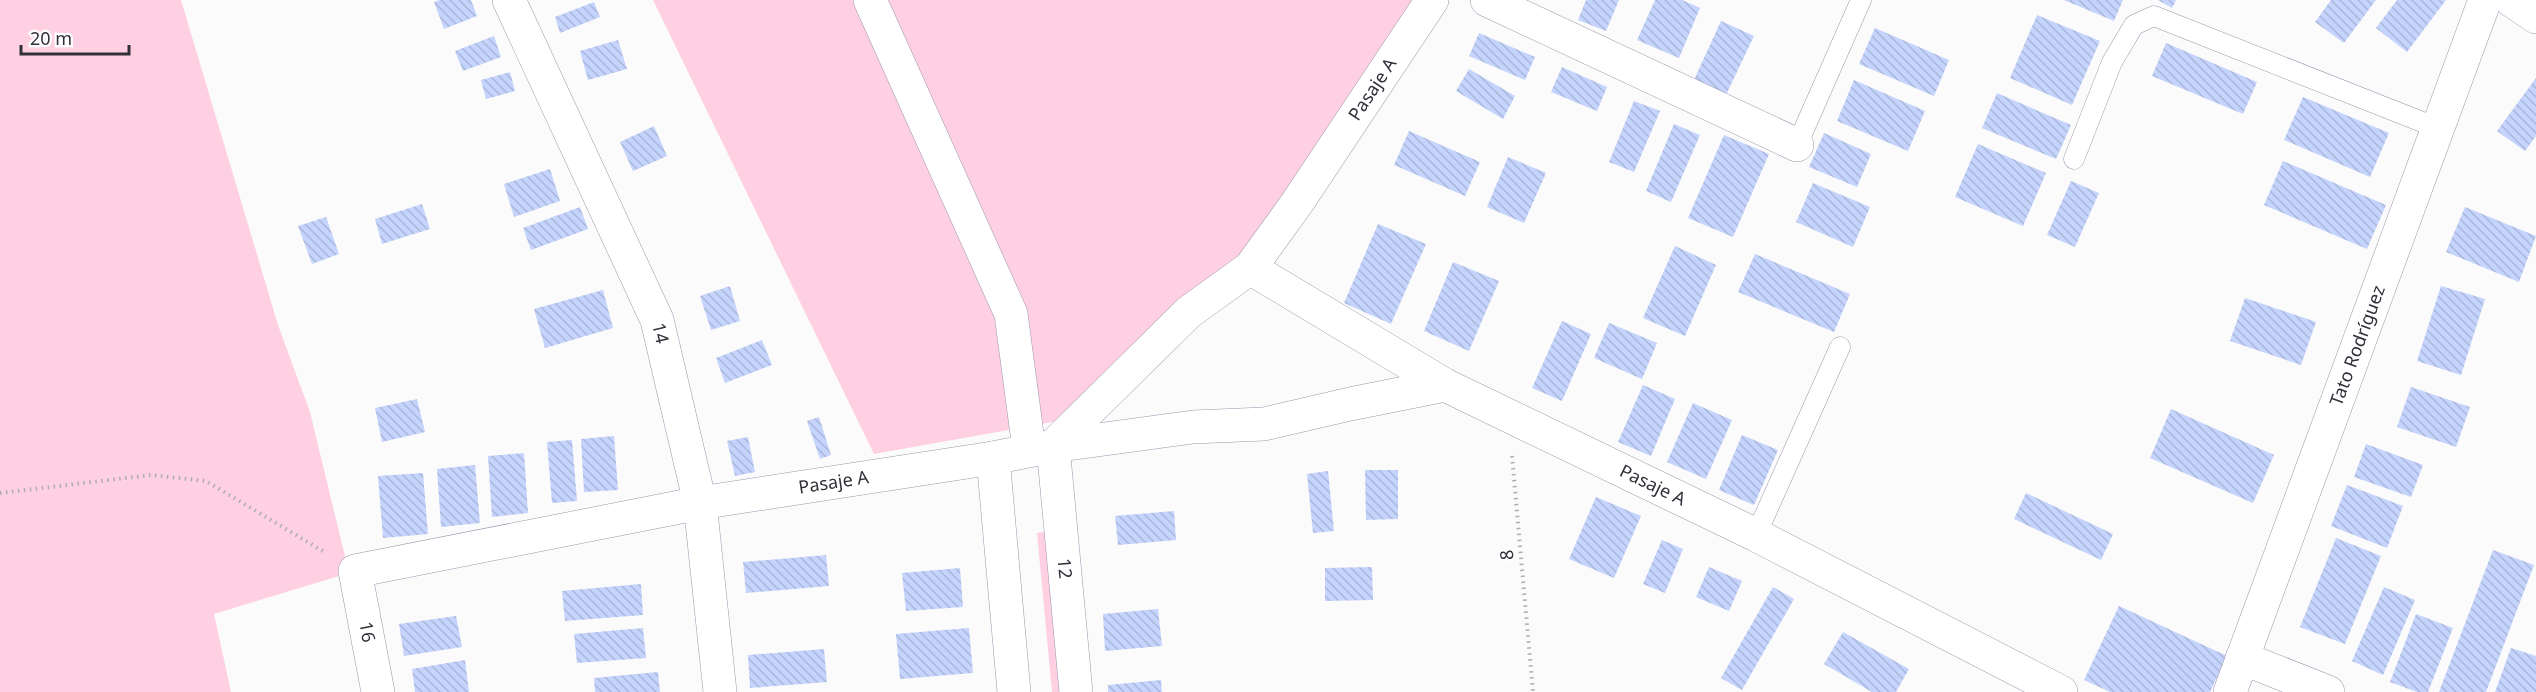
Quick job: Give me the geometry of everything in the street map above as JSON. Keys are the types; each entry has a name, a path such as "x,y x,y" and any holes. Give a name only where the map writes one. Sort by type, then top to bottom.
{"street":[{"name":"14","path":"510,0 657,320 700,503 720,692"},
{"name":"12","path":"870,0 1011,314 1041,447 1076,692"},
{"name":"Pasaje A","path":"355,572 700,503 993,458 1041,447 1189,312 1250,268 1298,203 1432,0"},
{"path":"1487,0 1797,145"},
{"name":"Tato Rodríguez","path":"2230,692 2486,0"},
{"path":"2511,0 2536,17"},
{"name":"Pasaje A","path":"1250,268 1444,385 1755,535 2061,692"},
{"path":"1041,447 1193,427 1264,424 1444,385"},
{"path":"993,458 1014,692"},
{"name":"16","path":"355,572 378,692"},
{"path":"2242,658 2328,692"}],"lane":[{"path":"1797,145 1861,0"},
{"path":"2074,159 2112,62 2134,25 2154,16 2440,129"},
{"path":"1755,535 1840,347"}],"path":[{"name":"8","path":"1508,416 1533,692"},
{"path":"0,492 151,475 206,481 355,572"}],"shaded area":[{"path":"0,0 181,0 278,325 310,412 349,573 214,614 231,692 0,692"},
{"path":"653,0 1421,0 1267,249 1080,417 874,454"},
{"path":"1049,531 1065,692 1052,692 1037,533"}],"building":[{"path":"471,0 477,16 444,29 434,2"},
{"path":"1586,0 1619,0 1606,31 1578,20"},
{"path":"1655,0 1682,0 1700,8 1679,58 1637,40"},
{"path":"2064,0 2123,0 2114,21"},
{"path":"2158,0 2176,0 2172,8"},
{"path":"2331,0 2376,0 2344,43 2315,22"},
{"path":"2397,0 2446,0 2407,52 2376,28"},
{"path":"594,2 600,17 560,33 555,17"},
{"path":"2037,15 2100,41 2072,105 2010,78"},
{"path":"1721,21 1754,36 1725,97 1693,82"},
{"path":"1875,28 1949,60 1934,96 1859,64"},
{"path":"1479,33 1535,57 1525,80 1469,56"},
{"path":"494,36 501,57 463,71 455,51"},
{"path":"618,40 627,69 588,80 580,51"},
{"path":"2166,43 2257,82 2243,114 2152,76"},
{"path":"1562,67 1607,87 1597,111 1551,92"},
{"path":"1469,69 1515,96 1503,119 1456,91"},
{"path":"510,72 515,91 486,99 481,80"},
{"path":"2536,78 2536,136 2525,151 2497,131"},
{"path":"1854,80 1925,111 1908,151 1837,121"},
{"path":"1997,93 2071,125 2056,159 1982,128"},
{"path":"2303,97 2389,133 2370,177 2284,140"},
{"path":"1634,101 1660,111 1634,172 1609,162"},
{"path":"1674,124 1700,135 1671,202 1646,191"},
{"path":"654,126 667,156 633,171 620,142"},
{"path":"1409,131 1480,162 1465,196 1394,165"},
{"path":"1824,133 1871,154 1857,187 1809,167"},
{"path":"1724,135 1769,154 1733,237 1688,218"},
{"path":"1978,144 2046,173 2023,226 1955,197"},
{"path":"1508,157 1546,173 1524,223 1487,207"},
{"path":"2283,161 2386,205 2367,249 2264,205"},
{"path":"550,169 560,201 514,217 504,184"},
{"path":"2071,181 2099,193 2075,247 2047,235"},
{"path":"1813,183 1870,207 1853,247 1796,222"},
{"path":"422,204 430,229 382,244 375,219"},
{"path":"580,207 588,229 531,250 523,228"},
{"path":"2465,207 2536,236 2519,282 2446,252"},
{"path":"326,217 339,254 312,264 298,226"},
{"path":"1378,224 1426,244 1391,324 1344,303"},
{"path":"1675,246 1716,265 1685,336 1643,318"},
{"path":"1755,254 1850,294 1834,332 1738,292"},
{"path":"1453,262 1499,281 1469,351 1424,331"},
{"path":"730,286 740,321 711,330 700,296"},
{"path":"2441,286 2485,299 2461,375 2417,361"},
{"path":"603,290 613,328 545,348 534,309"},
{"path":"2245,298 2316,322 2301,365 2230,341"},
{"path":"1562,321 1591,334 1562,401 1532,388"},
{"path":"1609,323 1657,343 1642,379 1594,358"},
{"path":"762,340 772,365 725,383 716,358"},
{"path":"1643,385 1675,399 1651,456 1618,442"},
{"path":"2411,387 2470,407 2456,447 2397,427"},
{"path":"417,399 425,432 382,442 375,408"},
{"path":"1693,403 1732,420 1706,479 1667,462"},
{"path":"2171,409 2274,455 2253,503 2150,458"},
{"path":"819,417 831,455 820,459 807,421"},
{"path":"1742,435 1778,450 1754,505 1719,490"},
{"path":"614,436 618,490 584,492 581,439"},
{"path":"748,437 755,472 735,476 727,441"},
{"path":"572,440 577,501 552,503 547,442"},
{"path":"2366,444 2423,465 2411,497 2354,477"},
{"path":"524,453 528,513 492,517 488,456"},
{"path":"475,465 480,523 441,527 437,469"},
{"path":"1365,470 1398,470 1398,519 1366,520"},
{"path":"1328,471 1334,531 1313,533 1307,474"},
{"path":"423,473 428,534 383,538 378,476"},
{"path":"2347,485 2403,506 2387,548 2331,526"},
{"path":"2026,493 2113,534 2101,560 2014,519"},
{"path":"1596,497 1641,516 1614,578 1569,559"},
{"path":"1174,511 1176,540 1118,545 1115,516"},
{"path":"2336,538 2381,556 2345,644 2300,627"},
{"path":"1662,540 1683,549 1665,593 1643,584"},
{"path":"2493,550 2534,565 2486,692 2439,692"},
{"path":"826,555 829,586 746,593 743,562"},
{"path":"1372,567 1373,600 1325,601 1325,568"},
{"path":"1709,567 1742,581 1729,611 1696,597"},
{"path":"960,568 963,607 906,611 902,573"},
{"path":"641,584 643,615 565,621 562,591"},
{"path":"1773,587 1794,599 1742,690 1721,678"},
{"path":"2384,587 2415,600 2383,675 2352,661"},
{"path":"2119,606 2227,656 2210,692 2110,692 2084,680"},
{"path":"1158,609 1162,646 1105,651 1103,614"},
{"path":"2416,614 2453,628 2428,692 2417,692 2390,682"},
{"path":"456,616 462,647 404,656 399,624"},
{"path":"643,628 646,658 577,663 574,634"},
{"path":"969,628 973,673 900,679 896,634"},
{"path":"1843,632 1909,669 1896,692 1872,692 1824,664"},
{"path":"2511,648 2536,656 2536,692 2495,692"},
{"path":"824,649 827,682 750,688 748,655"},
{"path":"465,660 469,692 415,692 412,669"},
{"path":"658,672 660,692 595,692 594,678"},
{"path":"1161,680 1162,692 1108,692 1108,685"}]}
